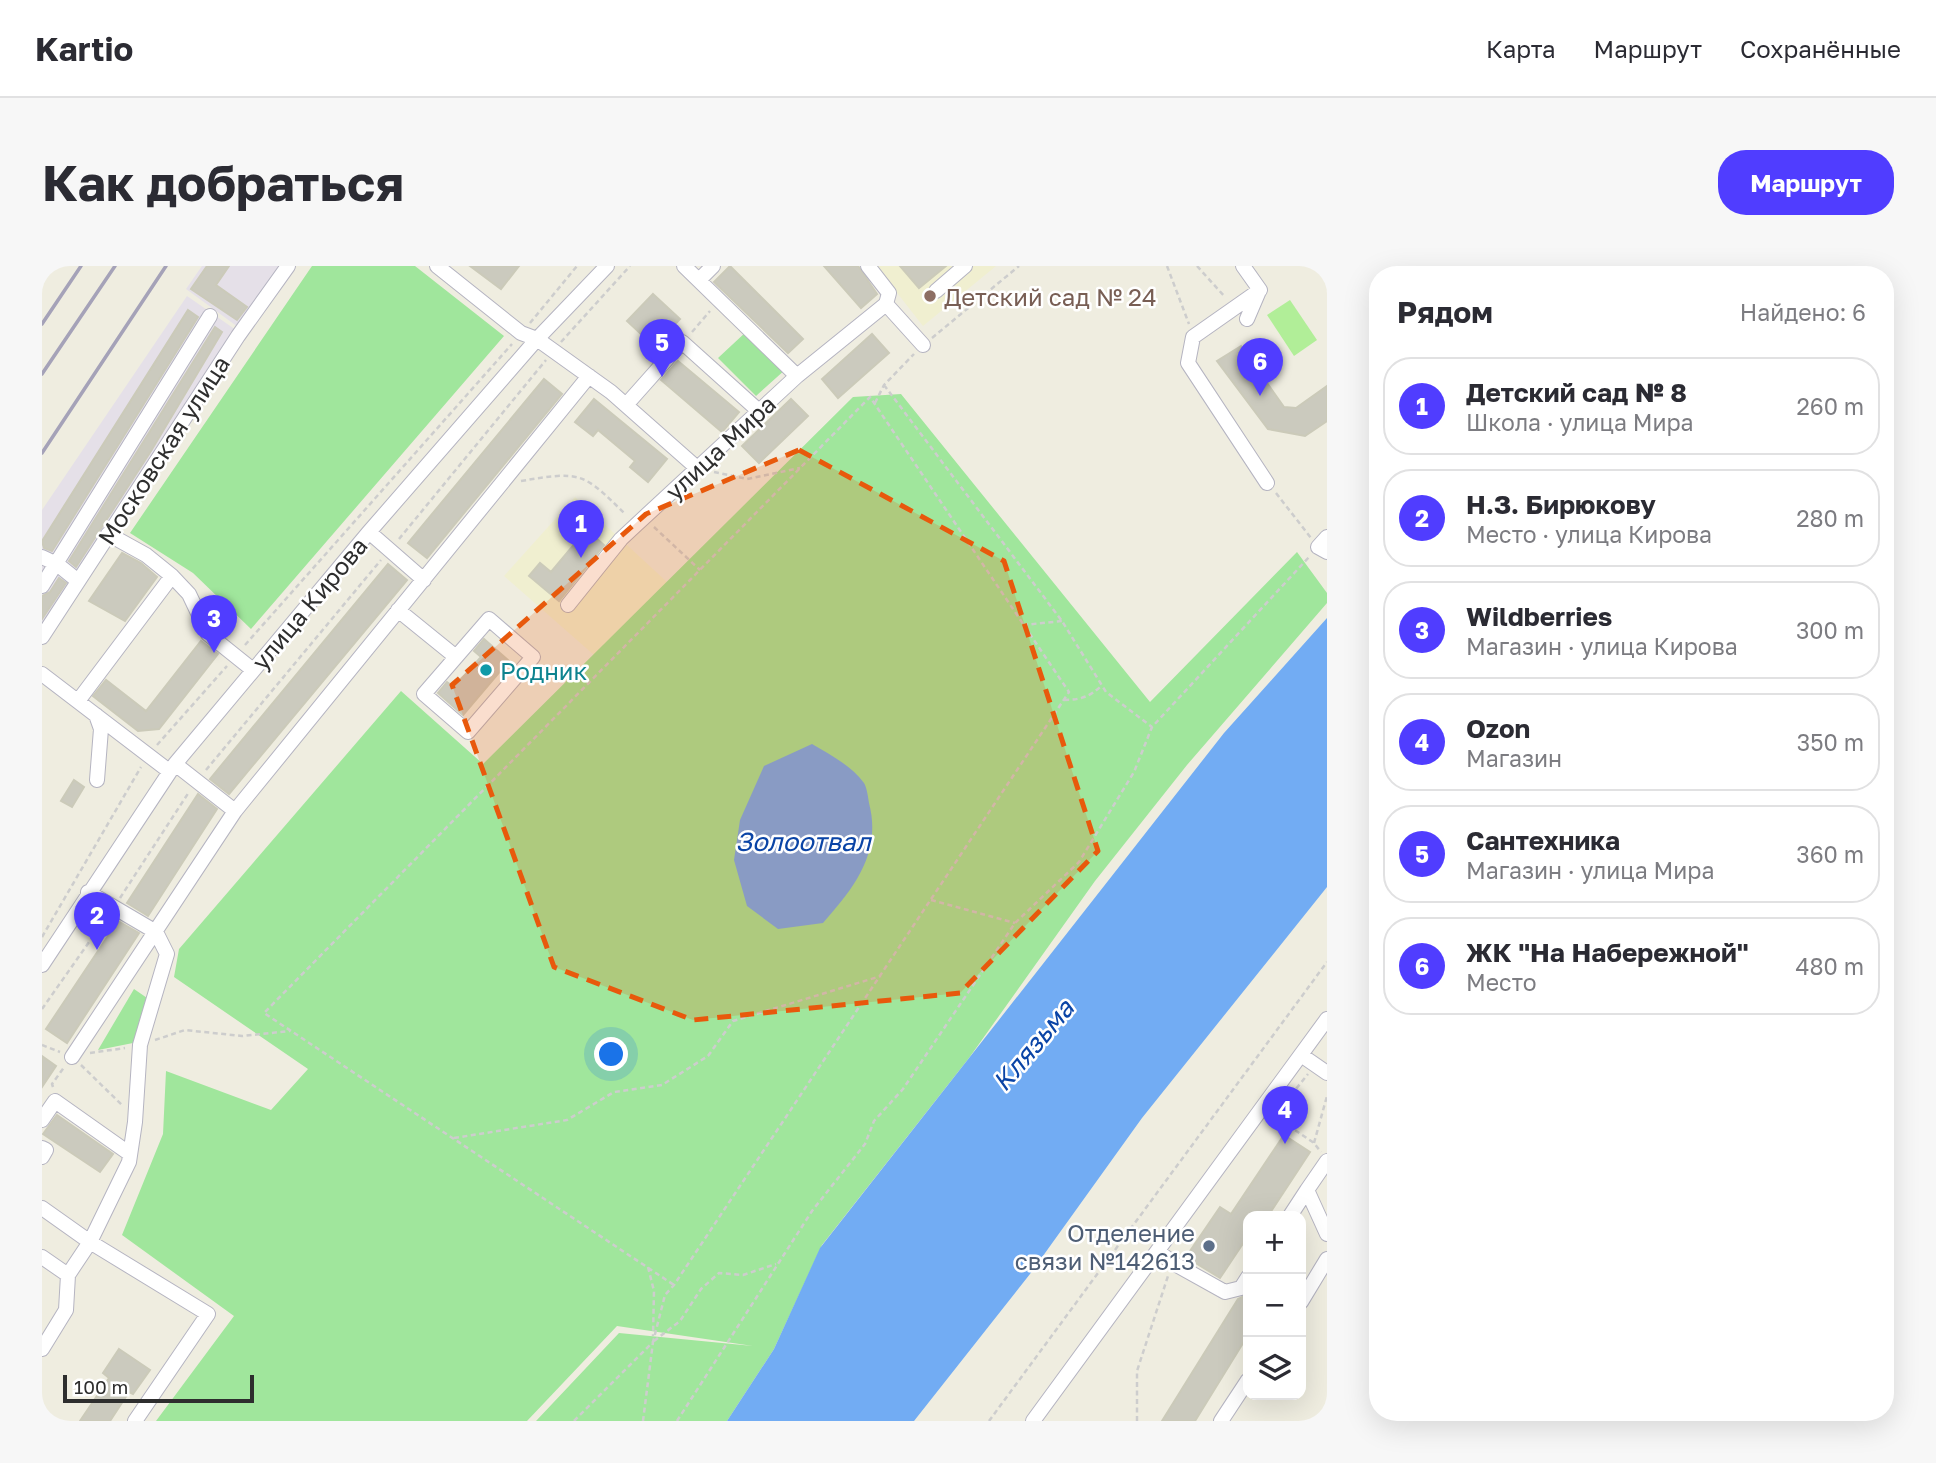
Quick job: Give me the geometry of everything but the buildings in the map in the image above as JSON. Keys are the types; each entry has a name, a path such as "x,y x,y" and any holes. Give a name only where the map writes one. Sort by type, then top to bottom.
{"street":[{"name":"Московская улица","path":"42,637 238,335 288,266"},
{"path":"437,266 521,333 537,339 589,376 697,468"},
{"name":"улица Кирова","path":"42,965 172,767 369,532 537,339 607,266"},
{"path":"684,266 797,376"},
{"path":"699,280 713,266"},
{"path":"868,266 889,293 886,304 923,345"},
{"path":"936,291 965,266"},
{"path":"1243,266 1259,290"},
{"path":"1259,290 1193,337 1188,363 1267,483"},
{"path":"1247,319 1259,290"},
{"name":"улица Мира","path":"568,605 621,539 797,376 886,304"},
{"path":"42,586 210,316"},
{"path":"626,405 682,342 760,412"},
{"path":"72,1056 235,811 589,376"},
{"path":"369,532 424,580"},
{"path":"108,534 146,555 172,576 189,594 208,634 253,670"},
{"path":"43,557 78,581"},
{"path":"78,701 172,576"},
{"path":"398,610 456,657"},
{"path":"489,619 533,657 468,732 424,694 456,657 489,619"},
{"path":"42,674 148,755 197,782 235,811"},
{"path":"96,715 101,729 96,780"},
{"path":"42,1349 66,1310 68,1275 90,1242 129,1162 134,1133 140,1045 167,954 156,932 88,892"},
{"path":"1032,1421 1159,1252 1327,1020"},
{"path":"1301,1055 1321,1069"},
{"path":"42,1120 55,1101 130,1154"},
{"path":"42,1148 46,1150 42,1157"},
{"path":"1293,1211 1327,1161"},
{"path":"1307,1190 1327,1234"},
{"path":"42,1208 90,1242 208,1314 135,1421"},
{"path":"1159,1252 1172,1263 1226,1292 1241,1288 1243,1285"},
{"path":"42,1257 68,1275"},
{"path":"1306,1295 1325,1268"},
{"path":"1221,1421 1243,1388"}],"path":[{"path":"42,937 148,755 577,266"},
{"path":"42,1009 197,782 553,351 630,266"},
{"path":"875,404 884,385 923,345 1018,266"},
{"path":"1167,266 1193,337"},
{"path":"1197,266 1232,304"},
{"path":"682,342 719,300"},
{"path":"884,385 1062,621 1101,686 1152,727"},
{"path":"653,1342 666,1296 674,1285 881,976 1069,692 870,397 264,1013 674,1285"},
{"path":"697,468 747,479 801,467"},
{"path":"501,485 553,476 582,477 700,570"},
{"path":"677,1421 776,1264 865,1144 874,1121 904,1089 1015,923 1079,862 1134,772 1152,727 1324,545 1267,483"},
{"path":"1023,625 1062,621"},
{"path":"1064,700 1078,700 1093,694 1101,686"},
{"path":"931,900 1015,923"},
{"path":"989,1421 1327,962"},
{"path":"453,1139 567,1120 614,1092 662,1085 708,1056 733,1021 881,976"},
{"path":"55,1101 52,1084 72,1056 140,1045 185,1030 242,1036 290,1031"},
{"path":"42,1045 72,1056 119,1100 134,1133"},
{"path":"1321,1069 1274,1116 1314,1143 1327,1161"},
{"path":"1314,1143 1327,1096"},
{"path":"1137,1421 1137,1371 1172,1263"},
{"path":"574,1421 653,1342 680,1321 701,1289 719,1273 743,1275 776,1264"},
{"path":"643,1421 653,1342 654,1291 648,1267"}],"highlighted area":[{"path":"799,450 1004,561 1098,851 960,993 693,1020 554,967 452,685 646,514"}],"shaded area":[{"path":"202,266 281,266 238,327 186,289"},
{"name":"Детский сад № 24","path":"876,266 996,266 923,326"},
{"path":"187,296 236,330 42,626 42,510"},
{"path":"575,497 667,582 594,655 504,576"}],"green space":[{"path":"312,266 415,266 504,336 251,629 193,573 130,533"},
{"path":"1290,300 1317,340 1294,356 1267,315"},
{"path":"747,331 786,369 756,396 718,358"},
{"path":"901,394 1150,702 1297,552 1327,593 1327,603 1187,765 1095,881 969,1058 822,1245 774,1349 727,1421 536,1421 619,1333 753,1346 617,1326 527,1421 156,1421 234,1316 122,1235 163,1134 166,1071 271,1110 308,1069 174,977 179,949 401,691 483,764 853,397"},
{"path":"134,989 150,1000 138,1042 98,1050"}],"water":[{"name":"Клязьма","path":"1327,618 1327,887 1142,1118 1030,1274 914,1421 727,1421 774,1349 820,1248 1224,733"},
{"name":"Золоотвал","path":"812,744 847,766 864,783 872,821 872,838 855,883 823,923 778,929 747,906 734,860 740,820 764,766"}],"railway":[{"path":"42,324 81,266"},
{"path":"42,374 115,266"},
{"path":"42,453 166,266"}],"place":[{"name":"Детский сад № 24","path":"930,296"},
{"name":"Сантехника","path":"662,377"},
{"name":"ЖК \"На Набережной\"","path":"1260,396"},
{"name":"Детский сад № 8","path":"581,558"},
{"name":"Wildberries","path":"214,653"},
{"name":"Родник","path":"486,670"},
{"name":"Н.З. Бирюкову","path":"97,950"},
{"name":"Ozon","path":"1285,1144"},
{"name":"Отделение связи №142613","path":"1209,1246"}]}
